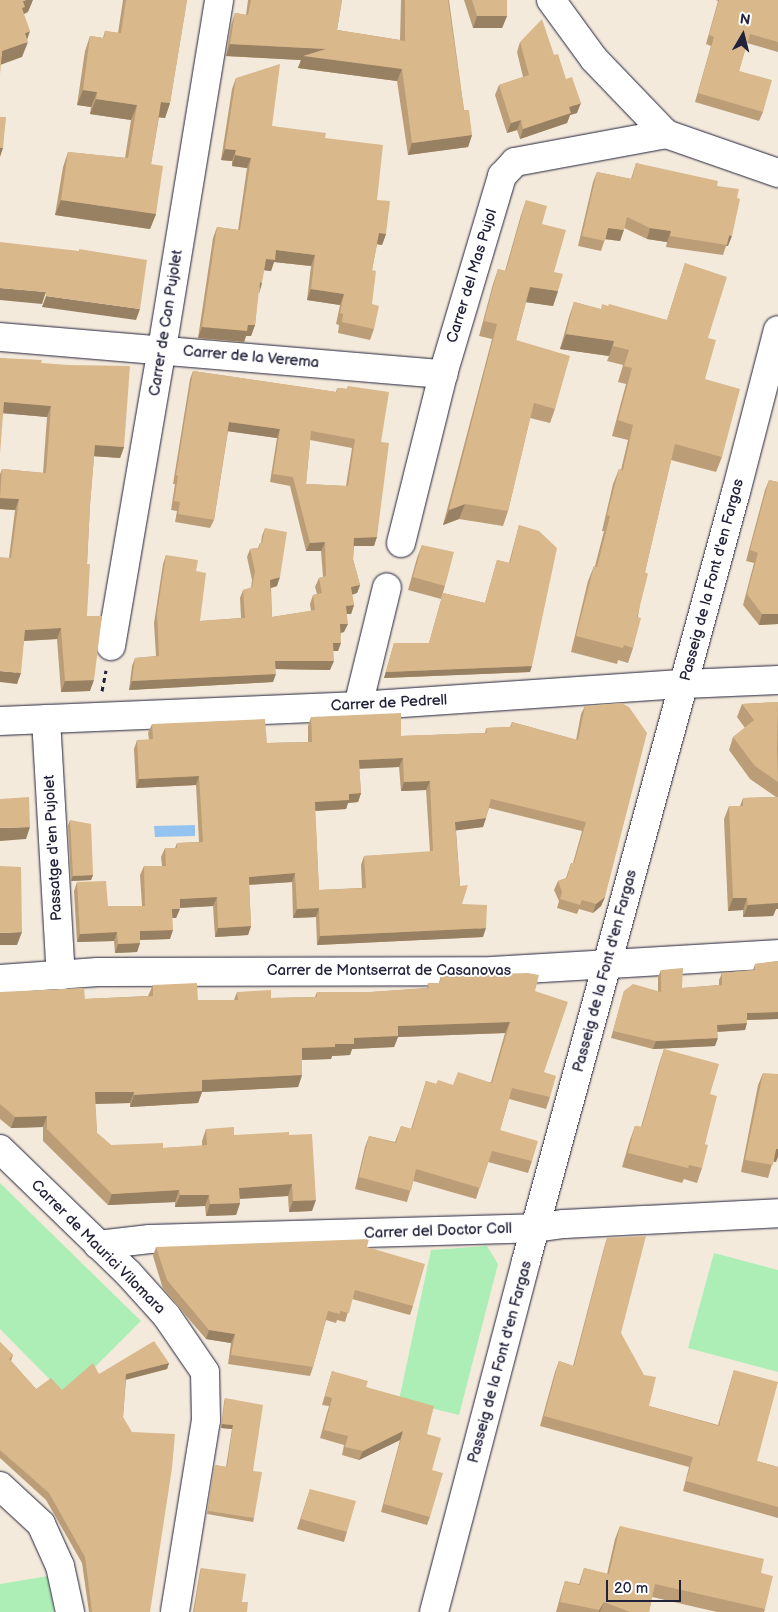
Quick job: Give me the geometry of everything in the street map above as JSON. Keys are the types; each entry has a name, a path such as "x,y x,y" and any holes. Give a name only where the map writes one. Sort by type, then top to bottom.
{"street":[{"name":"Carrer de Can Pujolet","path":"111,646 219,0"},
{"path":"551,0 594,59 666,134 778,172"},
{"name":"Carrer del Mas Pujol","path":"401,543 443,374 502,176 515,162 666,134"},
{"name":"Passeig de la Font d'en Fargas","path":"435,1612 535,1228 684,684 778,330"},
{"name":"Carrer de la Verema","path":"0,337 162,349 443,374"},
{"path":"358,706 387,588"},
{"name":"Carrer de Pedrell","path":"0,721 358,706 684,684 778,680"},
{"name":"Passatge d'en Pujolet","path":"46,719 61,976"},
{"name":"Carrer de Montserrat de Casanovas","path":"0,979 98,972 493,971 607,966 778,954"},
{"name":"Carrer de Maurici Vilomara","path":"0,1149 166,1315 205,1372 206,1420 175,1612"},
{"name":"Carrer del Doctor Coll","path":"98,1245 160,1239 535,1228 564,1224 778,1213"},
{"path":"0,1486 41,1524 60,1566 70,1612"}],"green space":[{"path":"0,1183 141,1321 66,1396 0,1329"},
{"path":"487,1246 498,1264 459,1415 399,1400 431,1250"},
{"path":"714,1253 778,1270 778,1372 688,1348"},
{"path":"48,1576 54,1612 0,1612 0,1584"}],"water":[{"path":"195,825 195,836 155,837 154,826"}],"building":[{"path":"0,0 26,0 23,1 25,7 22,8 30,31 25,33 28,42 2,51 0,75"},
{"path":"126,0 187,0 170,103 161,102 151,164 163,166 156,214 61,200 68,152 128,158 137,105 96,99 97,92 83,90 90,36 104,38 105,31 121,33"},
{"path":"251,0 342,0 337,30 405,41 405,0 448,0 464,110 469,110 472,135 412,143 402,69 303,56 326,49 230,44 235,13 248,15"},
{"path":"472,0 507,0 507,16 477,16"},
{"path":"719,0 778,0 778,42 750,34 739,71 772,80 763,112 698,93 714,37 709,35"},
{"path":"542,19 554,55 558,54 566,79 572,77 581,103 569,107 571,113 523,129 521,120 511,123 499,85 529,75 520,42"},
{"path":"280,64 272,126 326,133 325,138 383,145 377,200 390,201 386,234 379,233 372,270 376,271 372,304 379,306 374,329 342,322 343,314 340,313 344,294 311,289 315,255 276,250 275,260 266,259 262,283 260,282 255,325 248,325 247,331 202,327 217,227 240,230 251,158 235,155 236,150 225,149 236,78"},
{"path":"0,117 6,117 3,148 0,148"},
{"path":"636,163 718,181 717,186 739,189 737,198 740,199 732,236 729,235 727,245 670,236 671,231 650,228 627,217 624,230 608,228 605,241 582,236 597,172 632,179"},
{"path":"526,200 547,206 542,224 566,230 554,272 563,274 558,291 530,287 516,340 570,356 555,409 534,403 508,511 465,504 449,510 497,324 484,321 498,269 506,271"},
{"path":"0,242 79,251 79,249 147,260 140,309 46,296 46,292 0,288"},
{"path":"685,263 727,277 708,338 716,340 705,379 740,389 722,457 675,444 645,572 648,574 637,617 641,618 633,648 624,645 623,648 576,636 594,566 597,567 610,516 607,515 619,469 623,470 633,425 618,420 632,368 624,366 629,350 613,346 614,341 566,334 574,302 601,309 602,304 608,306 609,304 667,320"},
{"path":"0,358 42,360 41,363 69,365 130,366 124,447 95,445 87,564 90,564 87,616 102,616 94,680 65,681 61,628 25,630 21,673 0,671 0,557 11,558 19,499 0,498 2,469 46,473 51,406 4,402 0,454"},
{"path":"193,371 337,392 337,388 348,389 348,386 389,392 381,442 389,443 377,537 354,538 353,559 360,585 351,587 354,605 346,606 348,624 340,624 341,643 333,643 334,661 275,661 276,674 132,681 135,658 159,656 157,614 166,555 198,560 196,571 206,573 200,621 245,618 243,590 252,587 255,571 250,549 259,548 265,528 287,532 280,577 270,580 272,617 315,610 313,595 322,593 319,578 326,576 325,542 310,543 293,477 273,474 280,429 229,422 214,520 178,514 180,502 174,501 178,476 176,475","holes":["311,431 355,439 348,486 306,484"]},
{"path":"769,480 778,482 778,614 762,614 747,594 758,553 750,550"},
{"path":"519,525 539,531 557,548 532,666 386,672 394,643 429,643 443,593 485,603 497,560 510,563"},
{"path":"422,545 454,552 445,586 413,577"},
{"path":"778,702 778,782 755,766 733,737 754,720 742,704"},
{"path":"621,703 629,707 647,733 605,897 596,904 582,900 580,905 560,899 562,892 558,881 567,878 571,863 574,863 586,822 491,799 486,818 455,822 460,886 468,885 462,904 487,905 486,928 320,936 319,908 297,909 295,873 249,877 251,926 218,928 217,897 180,899 180,909 172,909 173,930 140,931 140,943 118,944 117,932 80,934 77,882 106,881 108,906 145,906 144,866 166,866 165,848 177,848 177,843 203,842 199,776 139,779 137,740 153,739 152,724 265,719 267,743 312,742 311,717 401,713 401,736 487,733 486,728 511,727 512,722 578,740 585,706","holes":["403,758 404,782 430,781 433,851 364,856 366,888 319,890 315,802 349,800 349,794 361,793 359,760"]},
{"path":"29,797 30,827 0,828 0,799"},
{"path":"778,797 778,903 748,905 747,898 733,898 729,806 743,806 743,798"},
{"path":"70,820 91,824 93,875 73,876"},
{"path":"0,866 21,867 22,932 0,933"},
{"path":"778,961 778,1012 747,1013 747,1023 717,1025 718,1038 656,1041 613,1031 624,991 633,984 661,992 661,970 683,968 682,988 722,985 722,973 755,970 755,964"},
{"path":"528,973 539,975 535,991 568,1002 544,1072 556,1076 550,1097 512,1088 500,1130 538,1141 532,1161 492,1151 480,1188 416,1169 411,1191 359,1177 369,1136 396,1143 401,1126 412,1129 426,1081 436,1084 438,1080 453,1085 458,1072 492,1083 510,1022 398,1026 398,1036 354,1038 354,1044 335,1044 335,1047 302,1048 302,1075 202,1080 202,1091 134,1095 134,1092 95,1092 97,1133 111,1145 163,1143 163,1148 207,1145 206,1129 234,1127 234,1135 289,1132 289,1135 312,1134 316,1200 293,1201 292,1184 239,1188 240,1203 210,1204 209,1195 180,1195 179,1190 112,1194 47,1129 47,1116 15,1117 0,1104 0,992 84,988 85,999 153,996 153,985 197,983 198,1000 238,1000 237,992 271,990 271,998 317,997 317,992 371,992 429,988 428,983 440,983 441,975"},
{"path":"664,1049 719,1064 710,1094 717,1096 705,1144 708,1145 702,1168 689,1165 688,1168 628,1153 635,1126 642,1127"},
{"path":"763,1073 778,1074 778,1149 776,1149 773,1165 745,1160"},
{"path":"646,1236 621,1333 644,1375 656,1377 649,1406 719,1426 734,1370 778,1382 757,1461 778,1467 778,1507 686,1481 693,1457 544,1416 559,1361 574,1366 607,1238"},
{"path":"369,1239 367,1247 425,1264 413,1306 355,1290 349,1313 340,1311 340,1314 328,1311 313,1367 231,1355 235,1334 209,1330 167,1280 156,1247"},
{"path":"154,1341 169,1363 126,1374 123,1417 132,1432 175,1434 172,1468 150,1612 92,1612 85,1557 49,1493 0,1450 0,1342 13,1355 9,1359 36,1389 51,1378 62,1390 93,1363 99,1374"},
{"path":"332,1371 368,1381 366,1387 434,1406 427,1434 441,1438 432,1470 443,1473 430,1517 384,1504 403,1431 363,1451 345,1447 348,1436 324,1430 332,1398 325,1396"},
{"path":"225,1398 263,1405 253,1471 262,1472 254,1518 208,1511 215,1465 227,1467 233,1425 222,1424"},
{"path":"310,1489 356,1501 347,1532 301,1519"},
{"path":"620,1526 764,1559 761,1573 773,1576 765,1609 655,1584 649,1612 630,1612 604,1602 599,1610 560,1602 565,1581 580,1585 584,1568 609,1574"},
{"path":"201,1568 246,1574 242,1602 248,1602 247,1612 194,1612"}]}
